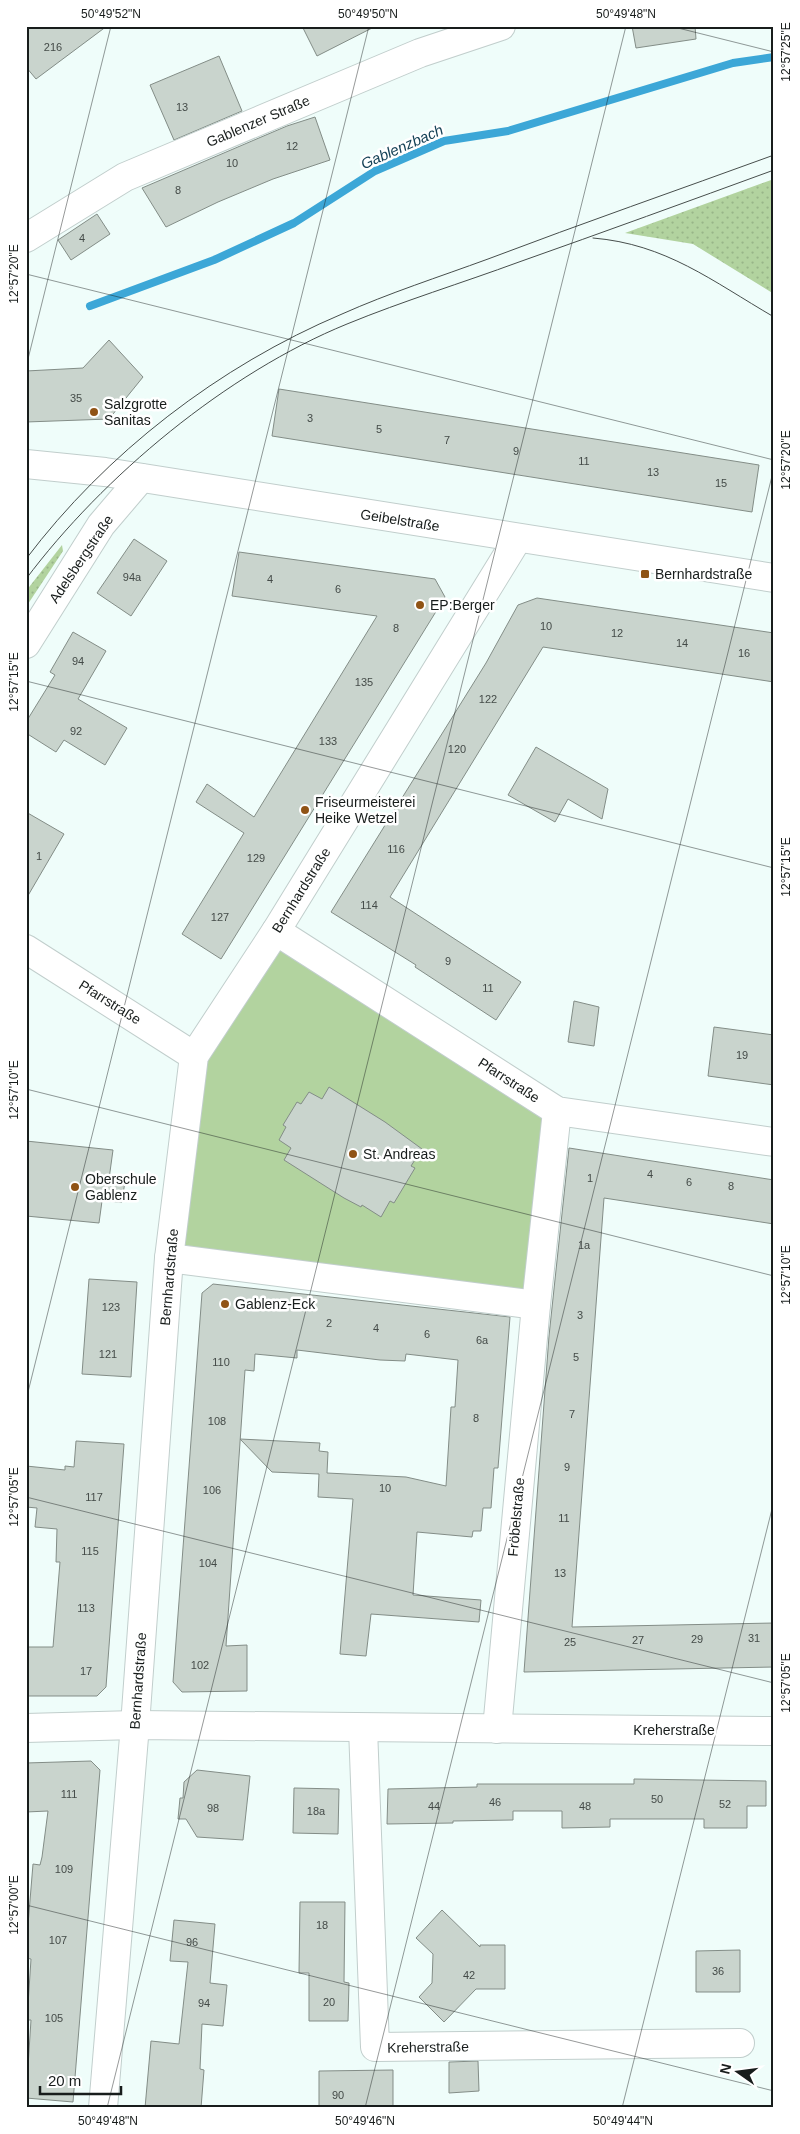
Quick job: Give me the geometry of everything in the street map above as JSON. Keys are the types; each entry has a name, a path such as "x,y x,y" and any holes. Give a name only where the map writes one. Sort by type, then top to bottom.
{"street":[{"name":"Gablenzer Straße","path":"26,238 125,177 420,53 500,26"},
{"name":"Geibelstraße","path":"26,464 71,467 774,578"},
{"name":"Adelsbergstraße","path":"26,644 101,525 141,478"},
{"name":"Bernhardstraße","path":"102,2108 134,1725 169,1258 194,1056 276,932 518,538"},
{"name":"Pfarrstraße","path":"276,932 557,1110 774,1142"},
{"name":"Pfarrstraße","path":"26,949 194,1056"},
{"name":"Fröbelstraße","path":"497,1729 536,1305 557,1110"},
{"path":"169,1258 536,1305"},
{"name":"Kreherstraße","path":"26,1728 134,1725 774,1731"},
{"name":"Kreherstraße","path":"364,1728 375,2047 740,2044"}],"green space":[{"path":"774,179 774,294 693,244 625,233"},
{"path":"62,545 63,551 26,607 26,591"},
{"path":"276,931 557,1111 536,1305 172,1243 194,1056"}],"building":[{"path":"26,26 107,26 36,79 26,67"},
{"path":"302,26 376,26 317,56"},
{"path":"632,26 695,26 696,39 636,48"},
{"path":"219,56 242,111 174,140 150,85"},
{"path":"315,117 330,160 273,179 218,202 166,227 142,188 287,126"},
{"path":"97,214 110,234 71,260 58,240"},
{"path":"109,340 143,377 109,419 26,422 26,371 83,368"},
{"path":"279,389 759,465 752,512 272,436"},
{"path":"134,539 167,561 131,616 97,593"},
{"path":"239,552 435,579 445,597 221,959 182,934 244,833 196,802 207,784 254,817 377,616 232,596"},
{"path":"537,598 774,633 774,682 543,647 390,897 521,982 496,1020 415,967 416,965 331,912 486,663 518,605"},
{"path":"73,632 106,651 78,699 127,728 105,765 64,740 56,752 26,733 26,722 55,675 50,672"},
{"path":"536,747 608,789 602,819 568,799 555,822 508,795"},
{"path":"26,812 64,834 26,899"},
{"path":"574,1001 599,1007 594,1046 568,1042"},
{"path":"714,1027 774,1035 774,1085 708,1076"},
{"name":"St. Andreas","path":"329,1087 385,1122 422,1149 411,1166 415,1168 394,1203 390,1201 381,1217 362,1205 361,1207 344,1198 284,1160 291,1148 279,1140 286,1127 283,1125 297,1102 301,1104 309,1092 322,1099"},
{"name":"Oberschule Gablenz","path":"26,1141 113,1150 109,1179 125,1181 122,1202 102,1201 99,1223 26,1216"},
{"path":"569,1148 774,1180 774,1224 604,1198 572,1627 774,1623 774,1667 524,1672 549,1336"},
{"path":"89,1279 137,1282 131,1377 82,1374"},
{"path":"213,1284 510,1317 498,1468 494,1468 491,1508 483,1508 481,1531 473,1531 472,1537 417,1532 413,1595 481,1600 479,1622 371,1614 366,1656 340,1654 353,1499 318,1497 319,1474 272,1472 240,1439 226,1646 247,1645 247,1691 182,1692 173,1682 202,1293","holes":["297,1350 380,1360 405,1361 406,1354 458,1360 455,1407 451,1407 446,1486 406,1477 327,1473 328,1452 319,1451 320,1443 240,1439 245,1370 254,1371 255,1354 297,1358"]},
{"path":"76,1441 124,1444 106,1687 97,1696 26,1696 26,1647 53,1647 60,1562 56,1562 57,1529 35,1527 37,1508 26,1507 26,1466 65,1470 65,1466 74,1467"},
{"path":"91,1761 100,1770 73,2102 26,2098 31,2020 27,2020 31,1959 26,1958 26,1949 33,1864 40,1865 48,1811 26,1812 26,1763"},
{"path":"197,1770 250,1776 243,1840 197,1837 186,1819 178,1819 180,1798 183,1798 184,1782"},
{"path":"634,1779 766,1781 766,1806 747,1806 747,1828 704,1828 704,1819 610,1819 610,1827 562,1828 562,1811 513,1811 513,1820 387,1824 388,1789 477,1787 477,1784 634,1784"},
{"path":"294,1788 339,1789 338,1834 293,1833"},
{"path":"300,1902 345,1902 344,1982 349,1983 348,2021 309,2021 309,1973 299,1973"},
{"path":"442,1910 480,1947 480,1945 505,1945 505,1989 476,1989 444,2022 419,1997 432,1983 433,1954 416,1938"},
{"path":"174,1920 215,1924 210,1983 227,1985 223,2026 202,2024 200,2069 204,2070 201,2108 145,2108 151,2041 179,2044 188,1962 170,1961"},
{"path":"740,1950 740,1992 696,1992 696,1951"},
{"path":"478,2061 479,2091 449,2093 449,2062"},
{"path":"393,2070 393,2108 319,2108 319,2071"}],"waterway":[{"name":"Gablenzbach","path":"90,306 214,260 294,223 375,171 444,141 508,131 733,63 774,57"}],"tram line":[{"path":"26,559 92,483 168,416 209,386 252,359 296,335 396,292 774,155"},
{"path":"26,579 57,540 92,503 170,431 213,399 257,370 302,345 347,324 389,308 774,170"},
{"path":"593,238 619,242 666,256 688,266 774,317"}],"place":[{"name":"Salzgrotte Sanitas","path":"94,412"},
{"name":"Bernhardstraße","path":"645,574"},
{"name":"EP:Berger","path":"420,605"},
{"name":"Friseurmeisterei Heike Wetzel","path":"305,810"},
{"name":"St. Andreas","path":"353,1154"},
{"name":"Oberschule Gablenz","path":"75,1187"},
{"name":"Gablenz-Eck","path":"225,1304"}]}
